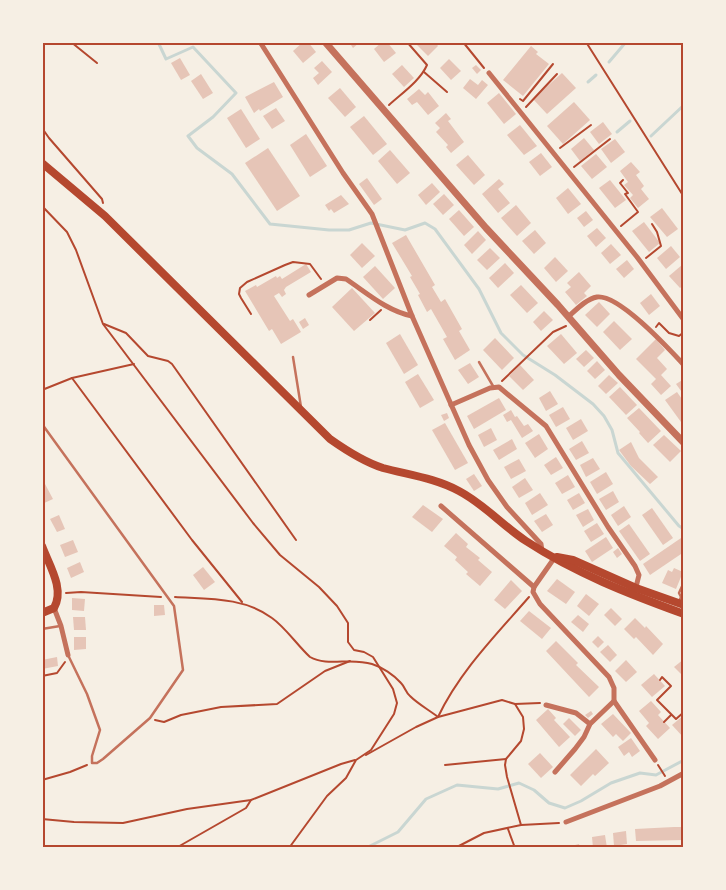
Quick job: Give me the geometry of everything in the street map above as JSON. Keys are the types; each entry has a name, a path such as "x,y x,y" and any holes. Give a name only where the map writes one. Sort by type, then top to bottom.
{"main road":[{"path":"42,163 105,216 330,439 345,450 364,461 382,468 432,479 460,492 514,533 542,551 555,557 573,560 634,592 681,604"},
{"path":"42,546 56,582 58,593 54,608 42,613"}],"street":[{"path":"260,42 343,173 372,214 412,316 469,445 488,480 522,524 542,544 542,551"},
{"path":"326,42 482,223 619,375 684,443"},
{"path":"489,73 616,231 684,320"},
{"path":"310,295 337,278 346,279 386,306 401,314 412,316"},
{"path":"568,317 591,299 599,296 609,299 651,331 684,365"},
{"path":"451,405 496,388 546,426 608,528 635,566 639,575 634,592"},
{"path":"441,506 533,590 540,604 609,677 614,688 614,701 655,760"},
{"path":"533,590 555,557"},
{"path":"54,608 61,626 68,655"},
{"path":"555,772 584,737 590,724 614,701"},
{"path":"546,705 576,713 590,724"},
{"path":"566,822 669,782 684,773"}],"lane":[{"path":"293,357 302,410"},
{"path":"479,362 496,388"},
{"path":"42,424 174,606 183,670 150,718 103,759 92,763 92,756 100,730 87,694 68,655"},
{"path":"681,604 679,593 684,582"},
{"path":"42,629 61,626"}],"path":[{"path":"71,42 97,63"},
{"path":"383,110 424,72 427,65 407,42"},
{"path":"463,42 489,73"},
{"path":"586,42 684,197"},
{"path":"517,97 523,101 553,64"},
{"path":"424,72 447,92"},
{"path":"521,112 557,74"},
{"path":"554,153 591,125"},
{"path":"42,128 102,200 105,216"},
{"path":"568,171 610,139"},
{"path":"616,231 638,212 626,194 628,193 620,183 623,180"},
{"path":"42,206 67,232 76,250 103,324 253,523 280,555 319,587 337,606 348,624 348,642 354,650 364,652 373,657 393,689 396,703 394,714 371,750 356,760 346,778 327,796 289,848"},
{"path":"641,263 661,246 657,232 652,224"},
{"path":"251,314 241,298 240,288 247,282 284,265 293,262 310,264 325,285"},
{"path":"370,320 386,306"},
{"path":"496,388 516,366 553,332 573,323"},
{"path":"658,323 669,333 679,336 684,332"},
{"path":"103,324 126,333 151,358 172,364 296,540"},
{"path":"42,390 72,378 134,364"},
{"path":"72,378 192,540 242,602"},
{"path":"438,717 445,702 465,672 533,590"},
{"path":"58,593 81,592 242,602 273,618 304,652 316,660 331,662 352,660 379,667 402,684 408,695 438,717"},
{"path":"42,676 57,673 64,665 68,655"},
{"path":"150,718 164,722 180,715 222,707 277,704 325,670 352,660"},
{"path":"660,680 662,677 671,686 656,700 676,719 684,712"},
{"path":"42,819 123,823 186,808 252,800 356,760 416,726 438,717 502,700 515,704 538,702 546,705"},
{"path":"656,706 660,703"},
{"path":"515,704 522,717 524,730 520,741 506,759 505,765 522,826"},
{"path":"664,722 671,715"},
{"path":"445,765 506,759"},
{"path":"655,760 669,782"},
{"path":"42,780 92,763"},
{"path":"176,848 246,808 252,800"},
{"path":"455,848 484,833 522,826 566,822"},
{"path":"508,828 515,848"}],"building":[{"path":"303,42 308,42 316,52 303,63 293,51"},
{"path":"349,42 360,42 353,48"},
{"path":"382,42 387,42 396,53 384,62 374,49"},
{"path":"417,42 435,42 438,46 428,56 416,44"},
{"path":"531,46 538,52 536,54 549,64 523,96 503,80"},
{"path":"180,58 190,75 181,80 171,63"},
{"path":"449,59 461,71 451,80 440,68"},
{"path":"322,61 332,72 318,85 313,78 319,73 314,68"},
{"path":"402,65 414,78 404,87 392,74"},
{"path":"476,65 481,70 477,74 472,68"},
{"path":"562,73 576,88 547,114 533,99"},
{"path":"201,74 213,93 203,99 191,81"},
{"path":"470,79 478,85 482,80 488,85 476,99 463,88"},
{"path":"274,82 283,97 254,113 245,97"},
{"path":"340,88 356,107 345,117 328,98"},
{"path":"419,89 425,95 428,92 439,106 428,115 417,102 412,105 407,99"},
{"path":"499,93 516,114 504,124 487,103"},
{"path":"574,102 590,120 563,144 547,126"},
{"path":"276,108 285,121 272,129 263,116"},
{"path":"241,109 260,139 246,148 227,118"},
{"path":"446,113 451,119 448,121 464,142 451,153 446,147 448,145 436,132 440,128 435,123"},
{"path":"364,116 387,144 373,155 350,127"},
{"path":"603,122 612,134 599,144 590,132"},
{"path":"520,125 537,146 524,155 507,135"},
{"path":"306,134 327,166 310,177 290,145"},
{"path":"584,138 594,150 580,161 571,149"},
{"path":"615,139 625,152 611,163 601,149"},
{"path":"268,148 300,196 277,211 245,163"},
{"path":"390,150 410,173 397,184 378,161"},
{"path":"541,153 552,167 540,176 529,162"},
{"path":"596,154 607,167 592,179 581,166"},
{"path":"468,155 485,175 474,185 456,165"},
{"path":"631,162 640,172 636,175 644,186 641,189 649,199 638,208 630,198 633,195 624,185 628,182 620,171"},
{"path":"367,178 382,199 374,205 359,184"},
{"path":"499,179 504,184 498,189 510,203 498,213 482,194"},
{"path":"610,180 626,200 615,208 599,188"},
{"path":"432,183 440,192 426,205 418,195"},
{"path":"568,188 581,204 568,214 556,198"},
{"path":"444,194 454,205 443,215 433,204"},
{"path":"341,195 349,204 334,213 331,209 329,211 325,205"},
{"path":"516,205 531,223 517,236 501,218"},
{"path":"662,208 678,229 667,237 650,217"},
{"path":"459,210 474,227 464,236 449,219"},
{"path":"586,211 593,220 584,227 577,218"},
{"path":"644,222 660,243 649,252 632,231"},
{"path":"597,228 606,238 596,247 587,236"},
{"path":"535,230 546,243 534,254 522,241"},
{"path":"478,231 486,240 472,254 464,245"},
{"path":"406,235 435,285 432,287 441,302 445,299 462,329 459,331 470,350 455,360 443,339 447,337 431,309 427,312 418,295 420,294 410,277 412,276 392,243"},
{"path":"362,243 375,256 362,268 350,255"},
{"path":"611,244 621,255 610,264 601,253"},
{"path":"671,246 680,257 666,269 657,258"},
{"path":"490,248 500,258 487,270 477,260"},
{"path":"555,257 568,271 556,282 544,268"},
{"path":"627,260 634,269 624,278 616,269"},
{"path":"505,263 514,273 498,288 489,278"},
{"path":"306,264 311,272 286,287 284,290 286,294 282,297 279,293 274,296 290,321 293,319 301,332 281,344 272,329 269,331 245,291 256,285 257,287 276,276 277,278 280,276 282,279"},
{"path":"682,265 684,267 684,285 680,288 669,276"},
{"path":"375,266 395,288 383,299 363,277"},
{"path":"579,272 591,286 584,293 587,296 576,305 565,292 571,287 567,283"},
{"path":"521,285 538,303 527,313 510,295"},
{"path":"352,288 375,313 354,331 332,307"},
{"path":"651,294 660,306 649,315 640,303"},
{"path":"599,302 610,314 597,327 585,315"},
{"path":"544,311 553,320 541,331 533,322"},
{"path":"305,318 309,325 303,329 299,322"},
{"path":"614,321 632,339 620,350 603,332"},
{"path":"400,334 418,365 404,374 386,343"},
{"path":"561,334 577,353 564,364 547,346"},
{"path":"495,338 514,358 502,370 483,350"},
{"path":"656,339 665,350 657,358 667,369 661,375 671,386 661,395 651,384 656,379 636,359"},
{"path":"586,350 594,358 584,367 576,359"},
{"path":"597,361 605,370 595,379 587,371"},
{"path":"470,363 479,377 468,384 458,370"},
{"path":"520,365 534,380 523,390 509,376"},
{"path":"418,374 434,400 420,408 405,382"},
{"path":"609,375 618,383 606,394 598,386"},
{"path":"684,379 684,395 676,384"},
{"path":"620,387 637,405 626,415 609,397"},
{"path":"550,391 558,404 546,411 539,398"},
{"path":"677,392 684,402 684,421 681,422 665,400"},
{"path":"499,398 506,410 474,429 467,416"},
{"path":"563,407 570,419 556,427 549,415"},
{"path":"639,408 661,431 648,443 627,418"},
{"path":"511,410 524,426 528,424 533,431 522,438 511,420 507,422 503,415"},
{"path":"447,413 449,418 444,421 441,415"},
{"path":"581,419 588,431 573,440 566,428"},
{"path":"445,423 468,463 455,470 432,430"},
{"path":"491,428 497,440 484,447 478,435"},
{"path":"539,434 548,449 535,458 525,443"},
{"path":"664,435 681,451 670,462 653,445"},
{"path":"512,439 517,449 499,460 493,450"},
{"path":"582,441 589,453 576,460 569,449"},
{"path":"631,442 639,458 658,477 650,484 631,466 619,450"},
{"path":"556,457 563,468 551,475 544,465"},
{"path":"593,458 600,469 586,477 580,465"},
{"path":"519,459 526,471 511,479 504,467"},
{"path":"606,472 613,484 597,494 590,482"},
{"path":"474,474 482,486 474,491 466,479"},
{"path":"568,475 575,487 562,494 555,483"},
{"path":"525,478 533,490 519,498 512,487"},
{"path":"45,484 53,499 42,504 42,485"},
{"path":"613,491 619,502 606,510 599,499"},
{"path":"540,493 548,505 532,515 525,503"},
{"path":"579,493 585,503 573,510 567,500"},
{"path":"423,505 443,519 432,532 412,517"},
{"path":"624,506 631,517 618,526 611,515"},
{"path":"652,508 673,538 663,545 642,515"},
{"path":"588,509 594,520 583,527 576,515"},
{"path":"546,514 553,525 542,532 534,521"},
{"path":"59,515 65,529 57,532 50,519"},
{"path":"597,523 604,534 591,542 584,531"},
{"path":"629,524 650,554 640,561 619,531"},
{"path":"456,533 468,544 466,547 480,558 478,560 492,572 480,586 466,574 468,572 455,560 457,557 444,546"},
{"path":"684,536 684,552 650,575 643,564"},
{"path":"606,537 613,548 592,562 585,551"},
{"path":"73,540 78,552 65,557 60,545"},
{"path":"618,548 622,554 617,558 613,552"},
{"path":"80,562 84,572 71,578 67,568"},
{"path":"203,567 215,582 204,590 193,575"},
{"path":"674,568 683,572 676,589 662,583 668,570 672,572"},
{"path":"557,579 575,592 566,604 547,591"},
{"path":"511,580 522,591 505,609 494,600"},
{"path":"586,594 599,604 589,616 577,606"},
{"path":"72,598 85,599 84,611 72,610"},
{"path":"154,605 164,605 165,615 154,616"},
{"path":"611,608 622,619 615,626 604,615"},
{"path":"529,611 551,628 542,639 520,621"},
{"path":"578,615 589,624 583,632 571,622"},
{"path":"73,617 85,617 86,630 74,630"},
{"path":"635,618 645,628 646,626 663,644 653,655 636,637 634,639 624,629"},
{"path":"598,636 604,642 598,648 592,642"},
{"path":"74,637 86,637 86,649 74,650"},
{"path":"556,641 578,663 576,665 599,687 589,697 546,651"},
{"path":"608,645 617,655 610,662 600,652"},
{"path":"57,657 58,666 42,669 42,660"},
{"path":"684,659 684,677 674,667"},
{"path":"626,660 637,672 626,682 615,671"},
{"path":"654,674 665,686 652,697 641,685"},
{"path":"651,701 661,712 658,715 670,728 658,739 646,726 649,723 639,711"},
{"path":"548,709 556,718 554,720 570,737 559,747 536,720"},
{"path":"591,711 593,714 588,718 585,715"},
{"path":"613,714 631,733 623,741 616,734 613,737 601,724"},
{"path":"684,715 684,738 672,725"},
{"path":"569,718 581,730 575,736 563,724"},
{"path":"631,738 640,751 632,757 629,752 624,756 618,747"},
{"path":"596,749 609,763 595,776 593,774 581,786 570,775"},
{"path":"540,753 553,767 541,778 528,764"},
{"path":"684,827 684,840 636,841 635,829"},
{"path":"626,831 627,844 614,846 613,833"},
{"path":"605,835 607,848 593,848 592,837"},
{"path":"579,844 580,848 567,847"}],"waterway":[{"path":"158,42 166,59 193,47 236,93 213,117 188,136 197,148 232,174 270,224 329,230 349,230 371,223 405,230 425,223 435,229 479,289 501,333 523,355 555,375 593,404 604,416 612,430 618,453 679,526 684,529"},
{"path":"609,62 626,42"},
{"path":"588,82 596,75"},
{"path":"651,136 684,105"},
{"path":"617,132 630,121"},
{"path":"366,848 398,832 426,799 457,785 498,789 519,783 534,790 549,803 565,808 611,783 640,773 656,775 684,760"}]}
